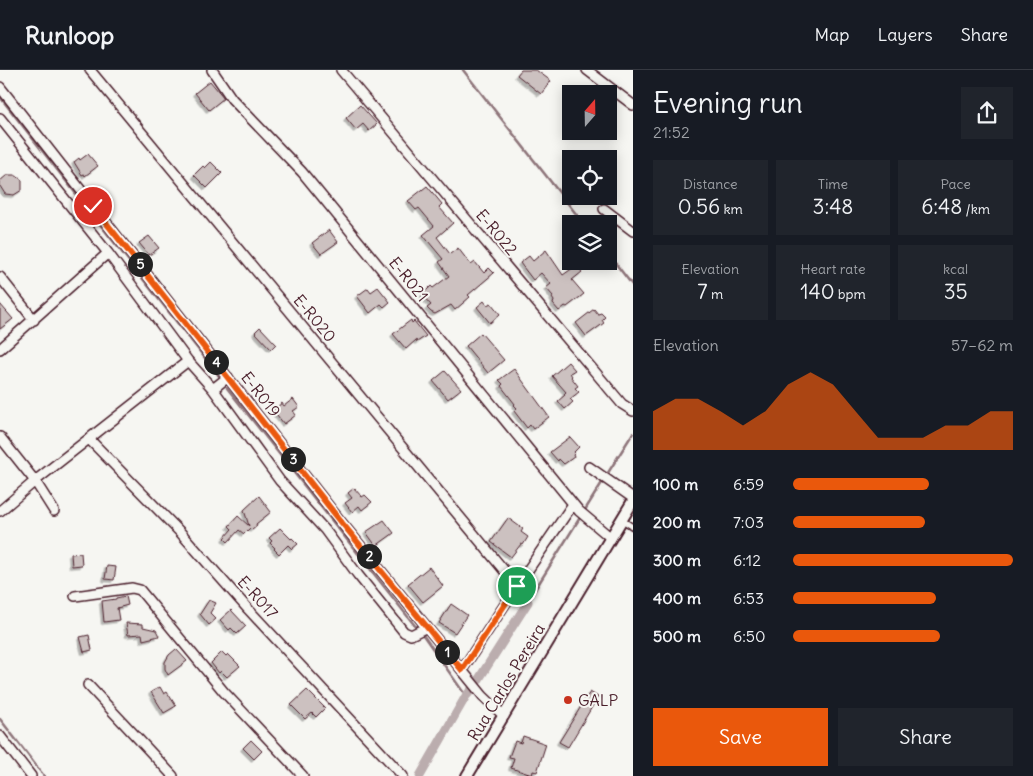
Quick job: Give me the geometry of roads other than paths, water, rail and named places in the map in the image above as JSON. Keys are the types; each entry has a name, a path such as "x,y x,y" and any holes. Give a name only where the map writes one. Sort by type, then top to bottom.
{"street":[{"name":"E-R020","path":"90,70 517,586"},
{"name":"E-R021","path":"212,70 232,100 302,172 579,511 611,538"},
{"name":"E-R022","path":"341,70 622,404 633,411"},
{"path":"587,70 633,105"},
{"name":"E-R019","path":"0,87 342,523 462,670 504,716"},
{"path":"0,118 108,253 280,481 324,530 404,632 412,634 427,627"},
{"path":"604,209 633,231"},
{"path":"0,349 108,253"},
{"path":"0,277 34,320"},
{"path":"0,511 34,481 188,361"},
{"path":"212,389 228,377"},
{"path":"0,436 54,511"},
{"name":"E-R017","path":"89,439 180,532 248,610 404,776"},
{"path":"588,467 633,499"},
{"name":"Rua Carlos Pereira","path":"467,776 633,499"},
{"path":"462,670 517,586 579,511"},
{"path":"75,596 132,588 140,590 224,692 303,776"},
{"path":"88,686 173,776"},
{"path":"0,736 31,776"}],"lane":[{"path":"621,519 633,527"}],"waterway":[{"path":"463,70 577,215"},
{"path":"0,97 219,376"},
{"path":"617,265 633,286"},
{"path":"227,388 416,627"},
{"path":"606,476 633,433"},
{"path":"585,510 603,481"},
{"path":"531,596 581,516"},
{"path":"477,682 528,602"},
{"path":"423,635 466,696"},
{"path":"420,776 466,696 473,688"},
{"path":"0,719 44,776"}],"place":[{"name":"GALP","path":"568,700"}]}
